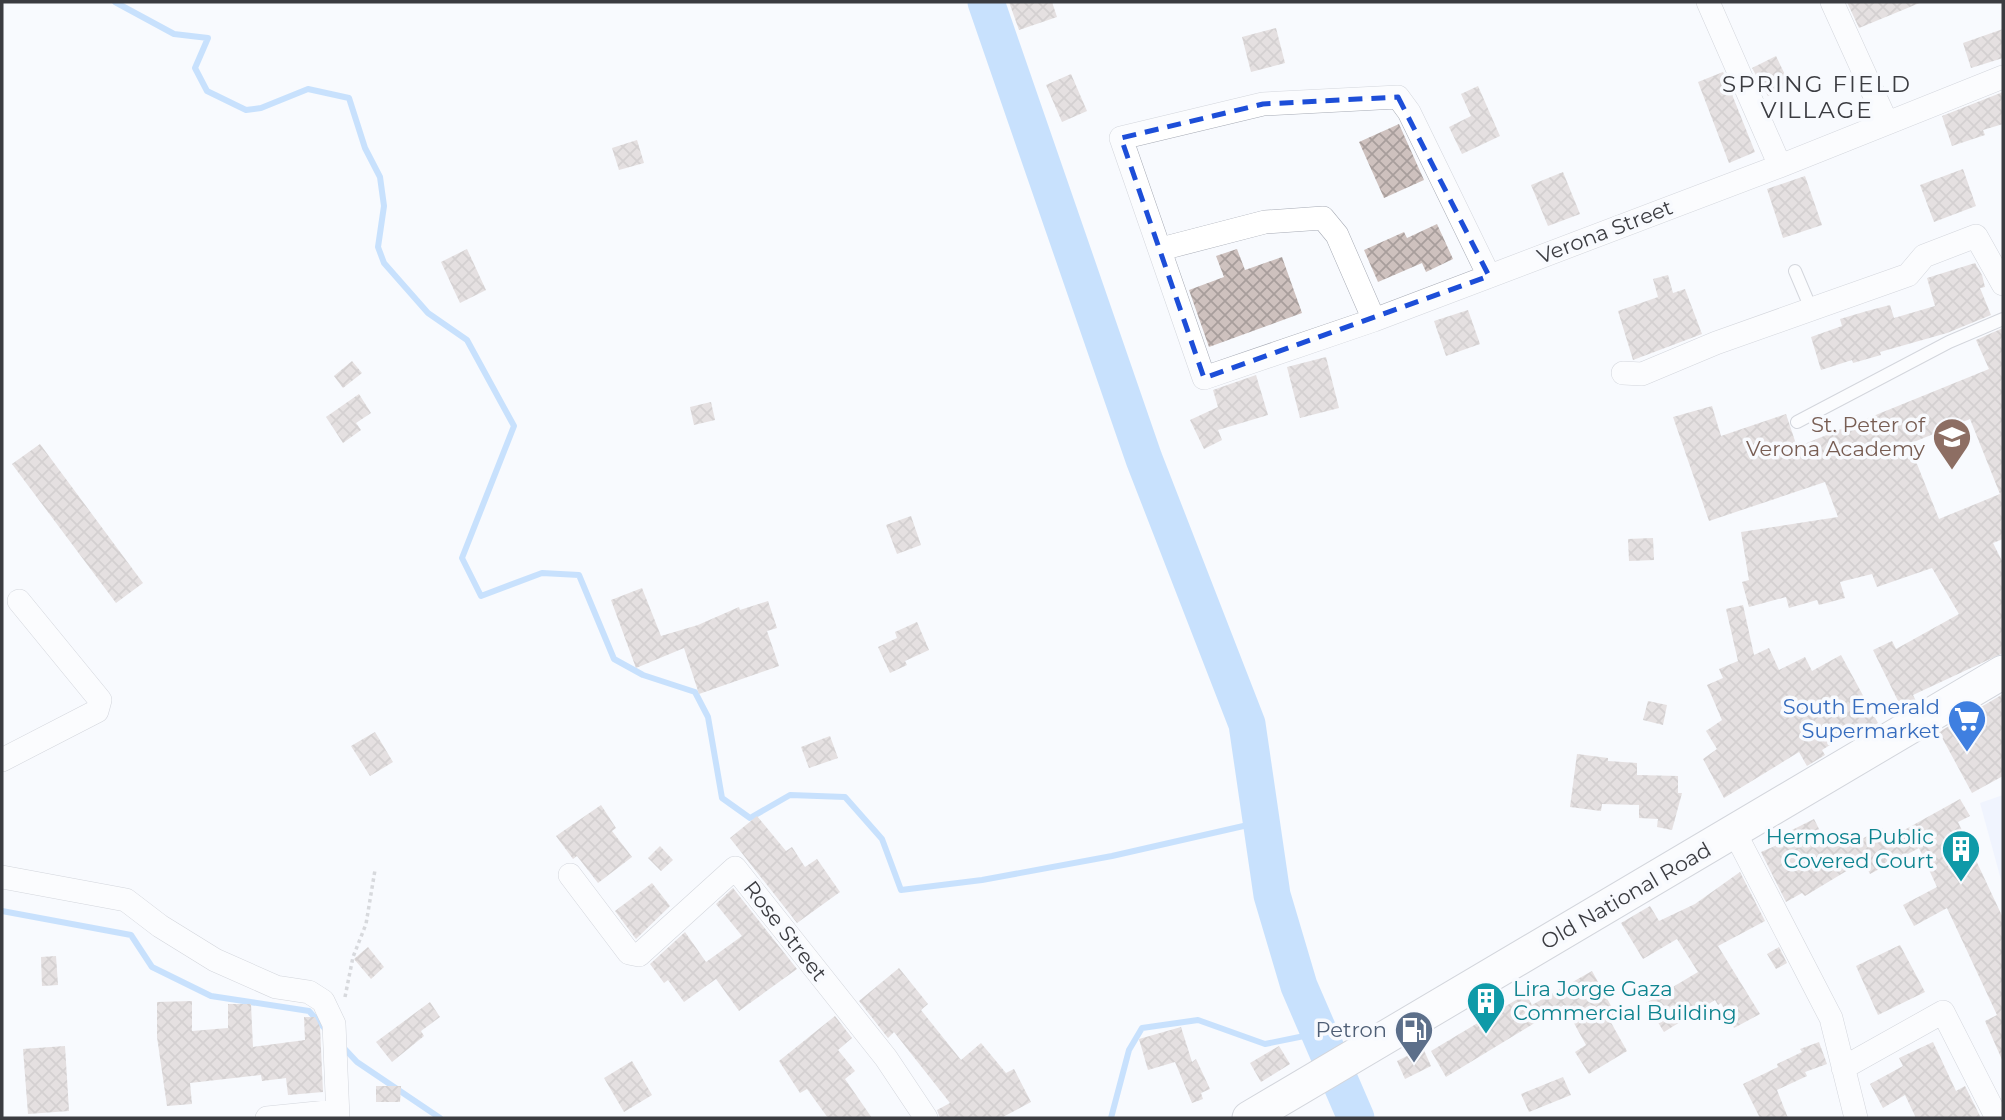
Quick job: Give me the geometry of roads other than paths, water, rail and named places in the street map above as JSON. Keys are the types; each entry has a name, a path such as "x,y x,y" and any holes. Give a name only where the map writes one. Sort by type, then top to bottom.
{"main road":[{"name":"Old National Road","path":"1249,1118 1283,1109 1314,1078 1735,833 2003,672"}],"street":[{"path":"1707,2 1780,166"},
{"path":"1832,2 1886,121"},
{"name":"Verona Street","path":"1161,249 1204,378 1374,320 1780,166 1886,121 2003,77"},
{"path":"1374,320 1337,235 1323,218 1265,222 1161,249 1121,138 1263,104 1398,97 1409,112 1489,276"},
{"path":"1623,373 1642,374 1716,343 1908,275 1924,256 1976,236 2003,284"},
{"path":"2,760 97,711 100,699 19,601"},
{"path":"1735,833 1831,1018 1856,1118"},
{"name":"Rose Street","path":"570,875 629,953 639,955 735,868 886,1058 926,1118"},
{"path":"2,877 126,900 215,960 276,987 309,992 323,1001 332,1019 338,1115 267,1118"},
{"path":"1843,1068 1944,1012 1997,1118"}],"lane":[{"path":"1795,271 1812,311"},
{"path":"1797,422 1949,342 2003,319"}],"waterway":[{"path":"115,2 174,34 208,38 195,68 207,91 246,110 261,108 308,89 349,98 365,148 380,177 384,206 378,247 384,263 428,313 467,340 514,426 462,558 481,596 542,573 579,575 614,659 643,675 695,692 708,717 722,798 750,818 790,795 845,797 882,839 901,890 982,880 1112,856 1261,822"},
{"path":"986,2 1144,459 1247,724 1272,895 1299,986 1356,1118"},
{"path":"2,911 131,935 152,967 211,996 309,1011 327,1031"},
{"path":"1111,1118 1129,1050 1142,1028 1198,1020 1265,1044 1319,1033"},
{"path":"342,1046 357,1062 440,1118"}],"place":[{"name":"St. Peter of Verona Academy","path":"1952,471"},
{"name":"South Emerald Supermarket","path":"1967,753"},
{"name":"Hermosa Public Covered Court","path":"1961,883"},
{"name":"Lira Jorge Gaza Commercial Building","path":"1486,1035"},
{"name":"Petron","path":"1414,1064"}],"district":[{"name":"SPRING FIELD VILLAGE","path":"1817,97"}]}
